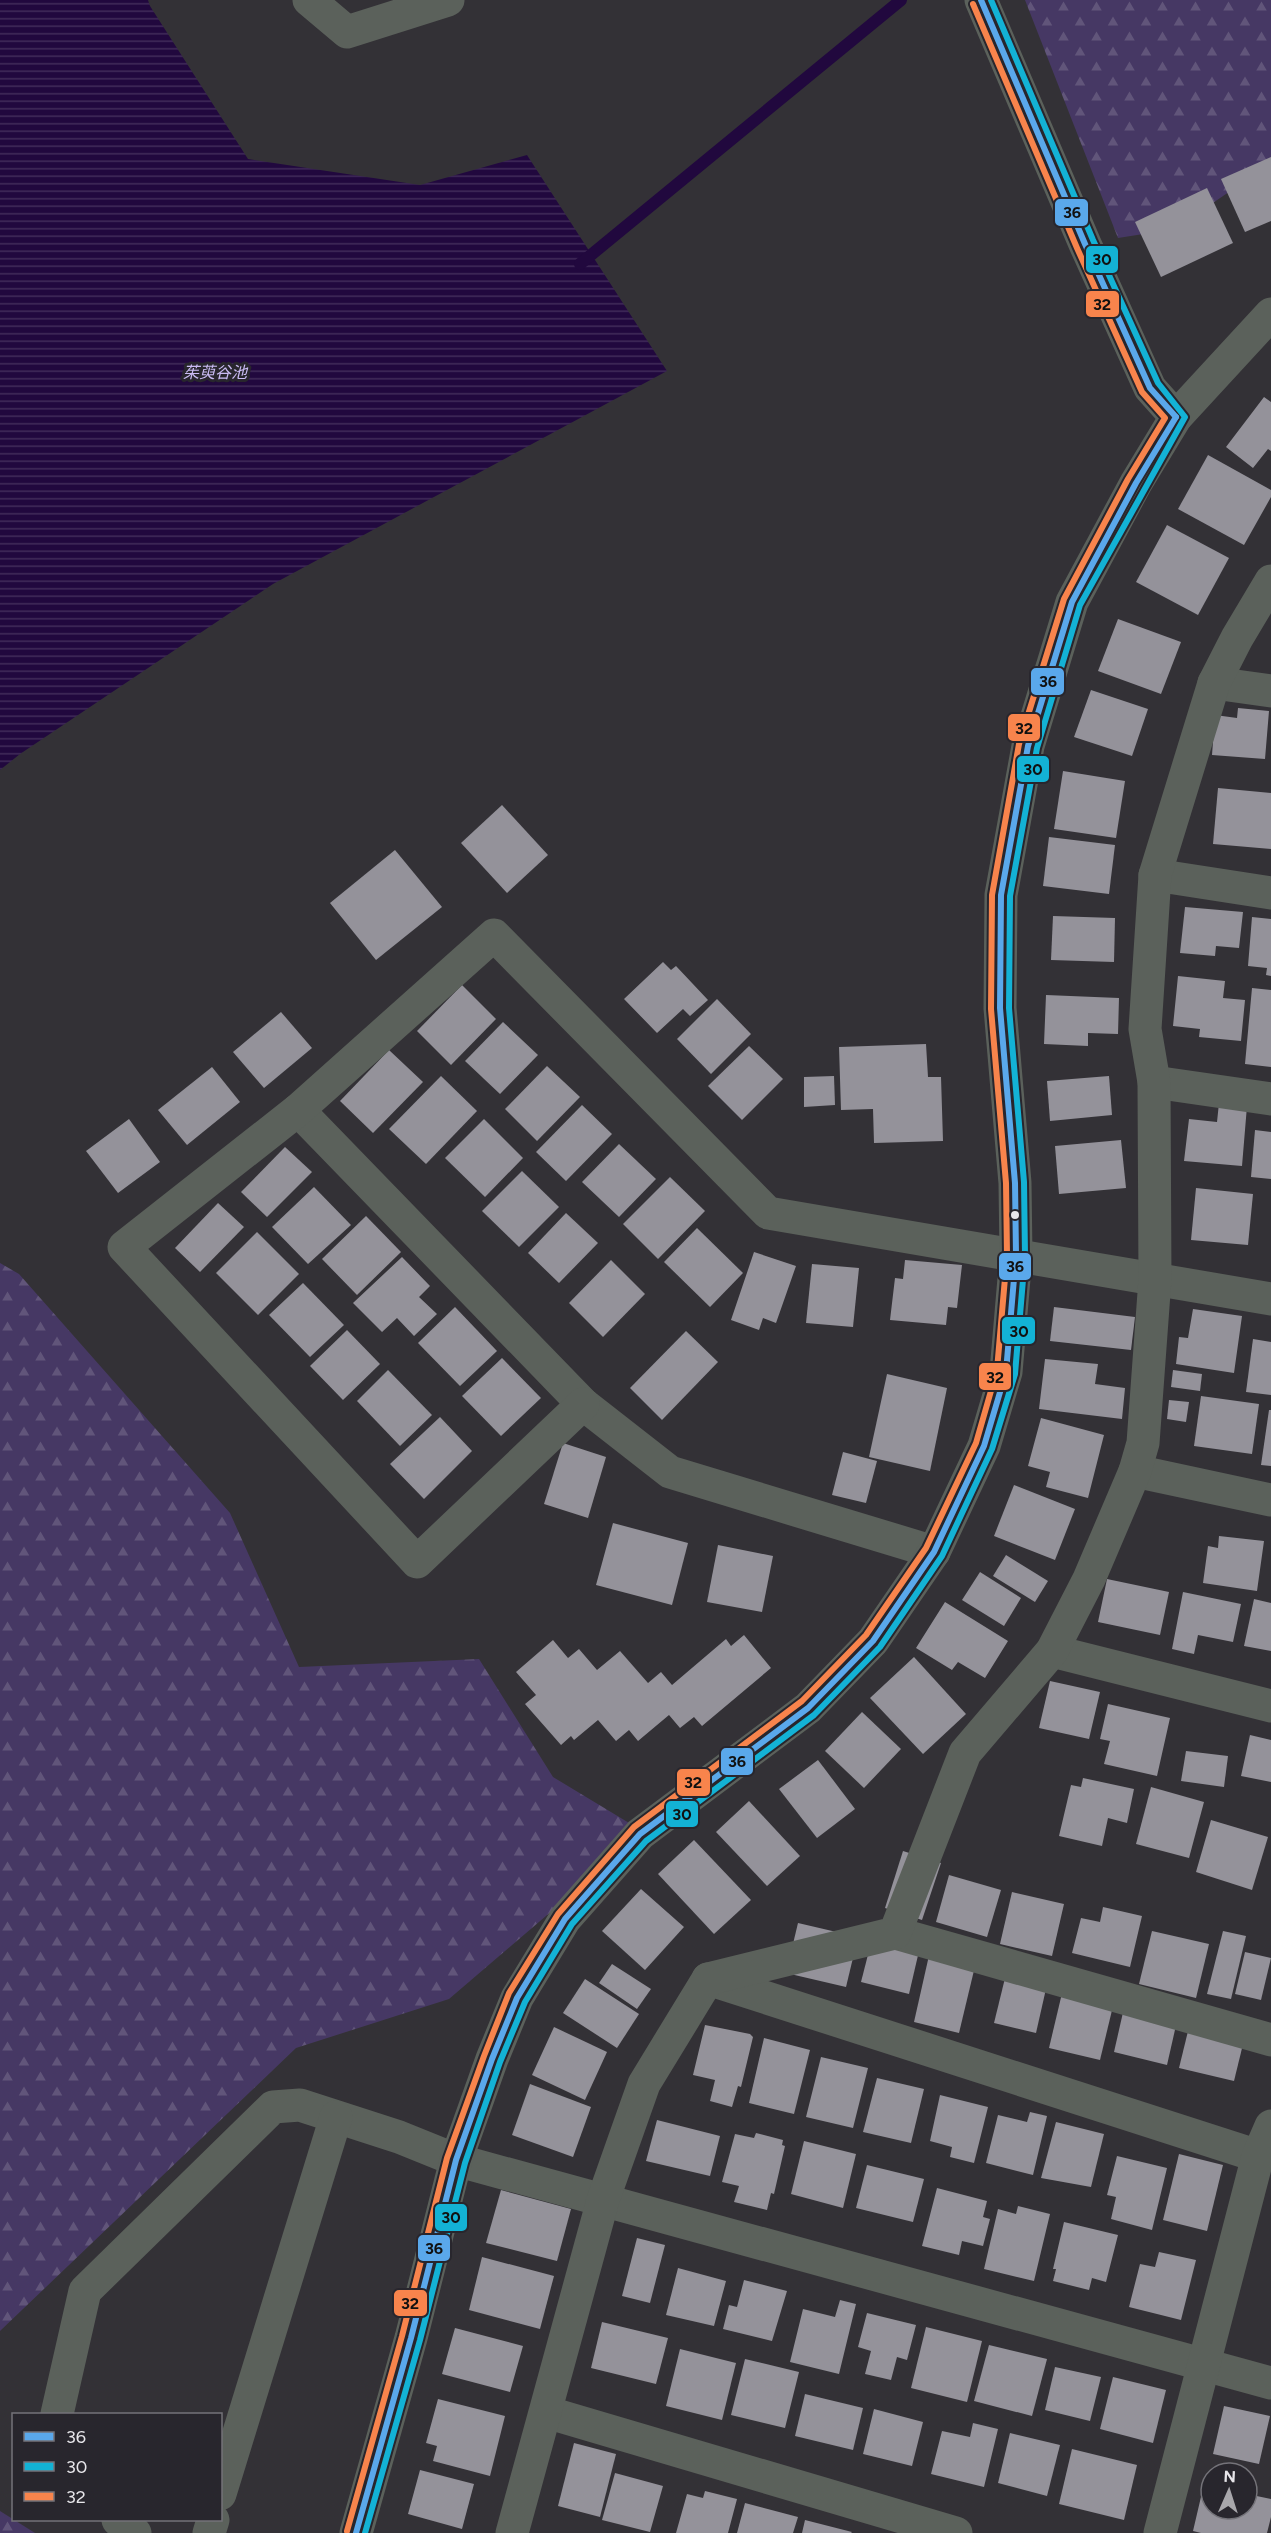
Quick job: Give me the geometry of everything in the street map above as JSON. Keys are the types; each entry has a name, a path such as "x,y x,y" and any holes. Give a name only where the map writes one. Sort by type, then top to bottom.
{"street":[{"path":"309,0 347,32 448,0"},
{"path":"981,0 1085,244 1150,388 1176,417"},
{"path":"356,2533 411,2338 456,2160 492,2059 517,1998 565,1919 640,1834 808,1708 873,1641 934,1552 984,1446 1006,1372 1016,1255 1015,1183 1000,1008 1001,895 1028,746 1072,602 1137,483 1176,417 1271,314"},
{"path":"895,1933 965,1753 1052,1651 1089,1579 1135,1471 1143,1443 1155,1279 1154,1082 1145,1029 1155,875 1214,683 1237,638 1271,581"},
{"path":"1214,683 1271,691"},
{"path":"1155,875 1271,893"},
{"path":"582,1404 417,1562 124,1247 298,1110 494,935 768,1213 1271,1299"},
{"path":"1154,1082 1271,1099"},
{"path":"298,1110 582,1404 670,1472 934,1552"},
{"path":"1135,1471 1271,1500"},
{"path":"1052,1651 1271,1706"},
{"path":"512,2533 603,2200 644,2084 708,1979 895,1933 1271,2040"},
{"path":"708,1979 1258,2156"},
{"path":"57,2413 85,2291 273,2108 300,2105 456,2160 1271,2383"},
{"path":"222,2488 336,2117"},
{"path":"1160,2533 1258,2156 1271,2126"},
{"path":"546,2412 956,2533"},
{"path":"119,2521 135,2533"}],"green space":[{"path":"1025,0 1271,0 1271,163 1175,229 1118,238"},
{"path":"0,1263 19,1274 230,1513 299,1667 479,1659 553,1777 644,1832 449,1999 296,2048 0,2331"},
{"path":"0,2511 12,2519 12,2521 16,2521 35,2533 0,2533"}],"water":[{"name":"茱萸谷池","path":"0,0 148,0 248,159 420,185 527,155 667,371 273,584 20,754 0,770"}],"building":[{"path":"1271,157 1271,221 1245,232 1221,179"},
{"path":"1207,188 1233,243 1161,277 1135,222"},
{"path":"1264,397 1271,402 1271,451 1268,449 1253,468 1226,447"},
{"path":"1208,455 1271,490 1271,497 1244,545 1178,509"},
{"path":"1167,525 1229,558 1198,615 1136,582"},
{"path":"1118,619 1181,642 1161,694 1098,671"},
{"path":"1091,690 1148,709 1132,756 1074,737"},
{"path":"1238,708 1269,711 1265,759 1212,755 1215,715 1237,718"},
{"path":"1063,771 1125,781 1116,838 1054,829"},
{"path":"1218,788 1271,793 1271,849 1213,844"},
{"path":"502,805 548,855 507,893 461,843"},
{"path":"1049,837 1115,845 1109,894 1043,886"},
{"path":"395,850 442,907 376,960 330,903"},
{"path":"1185,907 1243,912 1239,948 1216,946 1215,956 1180,953"},
{"path":"1053,916 1115,918 1114,962 1051,960"},
{"path":"1252,917 1271,919 1271,976 1266,975 1267,968 1248,966"},
{"path":"663,962 671,970 676,966 708,1000 690,1016 683,1009 657,1033 624,999"},
{"path":"1178,976 1225,981 1223,998 1245,1000 1241,1041 1199,1037 1200,1029 1173,1026"},
{"path":"462,985 496,1019 451,1065 417,1031"},
{"path":"1252,988 1271,990 1271,1067 1245,1064"},
{"path":"1046,995 1119,998 1118,1034 1088,1033 1088,1046 1044,1044"},
{"path":"717,999 751,1034 711,1074 677,1039"},
{"path":"281,1012 312,1048 264,1088 233,1052"},
{"path":"503,1022 538,1055 500,1094 465,1061"},
{"path":"926,1044 928,1077 941,1077 943,1141 874,1143 873,1109 841,1110 839,1047"},
{"path":"749,1046 783,1079 742,1120 708,1086"},
{"path":"389,1050 423,1082 373,1133 340,1101"},
{"path":"547,1066 580,1097 537,1141 505,1109"},
{"path":"212,1067 240,1102 187,1145 158,1110"},
{"path":"441,1076 477,1111 426,1164 389,1129"},
{"path":"834,1076 835,1105 804,1107 804,1077"},
{"path":"1109,1076 1112,1115 1050,1121 1047,1081"},
{"path":"1219,1103 1247,1106 1242,1166 1184,1161 1189,1119 1217,1122"},
{"path":"582,1105 612,1134 566,1181 536,1152"},
{"path":"129,1119 160,1162 118,1193 86,1151"},
{"path":"484,1119 523,1158 485,1197 445,1158"},
{"path":"1255,1130 1271,1132 1271,1179 1251,1177"},
{"path":"1121,1140 1126,1188 1059,1194 1055,1146"},
{"path":"619,1144 656,1179 619,1217 582,1182"},
{"path":"285,1147 312,1172 267,1217 241,1192"},
{"path":"522,1171 559,1207 519,1247 482,1211"},
{"path":"670,1177 705,1211 658,1259 623,1224"},
{"path":"314,1187 351,1225 308,1264 272,1227"},
{"path":"1196,1188 1253,1194 1248,1245 1191,1240"},
{"path":"218,1203 244,1227 200,1272 175,1248"},
{"path":"566,1213 598,1243 559,1283 528,1253"},
{"path":"366,1216 401,1252 357,1295 322,1259"},
{"path":"697,1228 743,1273 710,1307 664,1262"},
{"path":"257,1232 299,1274 258,1315 216,1273"},
{"path":"754,1252 796,1266 776,1323 763,1318 759,1330 731,1320"},
{"path":"402,1257 430,1286 419,1297 437,1314 414,1336 397,1318 382,1332 353,1303"},
{"path":"611,1260 645,1294 603,1337 569,1303"},
{"path":"905,1260 962,1265 957,1308 948,1307 946,1325 890,1320 895,1278 903,1279"},
{"path":"812,1264 859,1268 853,1327 806,1323"},
{"path":"303,1283 344,1325 310,1357 269,1315"},
{"path":"455,1307 497,1351 460,1386 418,1343"},
{"path":"1054,1307 1135,1317 1131,1350 1050,1341"},
{"path":"1193,1309 1242,1316 1234,1373 1176,1364 1179,1337 1188,1338"},
{"path":"347,1330 380,1364 343,1400 310,1366"},
{"path":"686,1331 718,1362 662,1420 630,1388"},
{"path":"1253,1339 1271,1342 1271,1395 1246,1392"},
{"path":"502,1358 541,1398 501,1436 462,1396"},
{"path":"1045,1359 1098,1364 1095,1384 1125,1388 1122,1419 1039,1409"},
{"path":"388,1370 432,1415 400,1446 357,1401"},
{"path":"1173,1370 1202,1374 1200,1391 1171,1387"},
{"path":"887,1374 947,1388 930,1471 869,1457"},
{"path":"1201,1396 1259,1404 1252,1454 1194,1446"},
{"path":"1169,1400 1189,1402 1186,1422 1167,1419"},
{"path":"1269,1410 1271,1410 1271,1466 1261,1465"},
{"path":"440,1417 472,1451 424,1499 390,1464"},
{"path":"1041,1418 1104,1435 1088,1498 1046,1487 1050,1472 1028,1466"},
{"path":"563,1443 606,1457 588,1518 544,1504"},
{"path":"843,1452 877,1461 866,1503 832,1495"},
{"path":"1014,1485 1075,1509 1055,1560 994,1536"},
{"path":"613,1523 688,1543 672,1605 596,1585"},
{"path":"1219,1536 1264,1541 1257,1591 1203,1583 1208,1546 1218,1548"},
{"path":"718,1545 773,1556 762,1612 707,1602"},
{"path":"1006,1555 1048,1581 1035,1602 993,1576"},
{"path":"980,1572 1021,1598 1004,1626 962,1600"},
{"path":"1107,1579 1169,1592 1160,1635 1098,1622"},
{"path":"1183,1592 1241,1604 1233,1642 1198,1635 1194,1654 1172,1649"},
{"path":"1254,1599 1271,1603 1271,1651 1244,1646"},
{"path":"945,1602 1008,1641 985,1678 958,1662 952,1670 916,1648"},
{"path":"744,1635 771,1668 702,1726 694,1717 680,1728 669,1715 638,1741 629,1730 616,1741 598,1720 574,1740 571,1736 561,1745 525,1704 536,1695 516,1672 553,1640 568,1658 579,1649 597,1670 620,1651 648,1683 661,1672 672,1685 726,1639 731,1646"},
{"path":"914,1657 966,1714 923,1754 870,1698"},
{"path":"1050,1681 1100,1692 1089,1739 1039,1728"},
{"path":"1108,1704 1170,1718 1157,1776 1104,1764 1110,1741 1100,1739"},
{"path":"862,1712 901,1749 864,1788 825,1751"},
{"path":"1250,1735 1271,1740 1271,1782 1241,1776"},
{"path":"1186,1751 1228,1756 1224,1787 1181,1781"},
{"path":"818,1760 855,1809 817,1838 779,1789"},
{"path":"1083,1778 1134,1789 1127,1823 1108,1818 1102,1846 1059,1836 1071,1785 1081,1787"},
{"path":"1151,1787 1204,1802 1189,1858 1136,1844"},
{"path":"749,1801 800,1856 767,1886 716,1832"},
{"path":"1211,1820 1268,1837 1252,1890 1196,1872"},
{"path":"694,1840 751,1900 714,1934 658,1874"},
{"path":"903,1851 941,1863 922,1920 885,1908"},
{"path":"949,1875 1001,1890 987,1937 936,1922"},
{"path":"641,1889 684,1927 645,1970 602,1931"},
{"path":"1012,1892 1064,1904 1052,1956 1000,1944"},
{"path":"1103,1907 1142,1916 1130,1967 1072,1953 1081,1918 1100,1922"},
{"path":"798,1923 858,1937 846,1987 786,1973"},
{"path":"1152,1931 1209,1944 1196,1998 1139,1984"},
{"path":"1223,1931 1246,1936 1231,1999 1207,1994"},
{"path":"872,1939 919,1951 909,1994 861,1982"},
{"path":"930,1951 976,1962 959,2033 914,2022"},
{"path":"1245,1952 1271,1958 1261,2000 1235,1994"},
{"path":"612,1964 651,1989 637,2009 599,1983"},
{"path":"1007,1970 1048,1980 1036,2033 994,2023"},
{"path":"585,1979 639,2014 617,2048 563,2013"},
{"path":"1063,1989 1114,2002 1100,2060 1049,2048"},
{"path":"1124,2008 1177,2021 1167,2065 1114,2052"},
{"path":"1190,2023 1245,2036 1234,2081 1179,2068"},
{"path":"705,2025 750,2034 753,2037 741,2087 738,2086 732,2107 710,2101 715,2080 693,2075"},
{"path":"554,2027 607,2052 585,2100 532,2075"},
{"path":"764,2038 810,2050 794,2114 749,2103"},
{"path":"821,2057 868,2068 853,2128 806,2117"},
{"path":"877,2078 924,2089 911,2143 863,2132"},
{"path":"530,2084 591,2107 573,2157 512,2135"},
{"path":"940,2095 988,2107 974,2163 950,2157 952,2147 930,2141"},
{"path":"1030,2112 1047,2116 1033,2175 986,2163 998,2115 1027,2122"},
{"path":"657,2120 720,2136 710,2176 646,2161"},
{"path":"1056,2122 1104,2134 1091,2187 1041,2178"},
{"path":"756,2133 783,2140 782,2145 785,2146 774,2194 771,2193 767,2210 734,2202 739,2186 722,2182 735,2134 754,2138"},
{"path":"804,2141 856,2154 843,2208 791,2194"},
{"path":"1179,2154 1223,2165 1207,2231 1163,2220"},
{"path":"1117,2156 1167,2168 1152,2230 1111,2219 1116,2197 1107,2195"},
{"path":"867,2165 924,2179 913,2222 856,2208"},
{"path":"937,2188 987,2201 983,2217 990,2219 983,2246 962,2241 959,2255 922,2246"},
{"path":"501,2190 571,2209 557,2261 486,2243"},
{"path":"1018,2206 1050,2214 1034,2281 984,2269 998,2209 1016,2214"},
{"path":"1064,2222 1118,2235 1106,2282 1092,2278 1089,2290 1053,2281 1056,2269 1053,2269"},
{"path":"637,2238 665,2245 650,2303 622,2296"},
{"path":"1159,2252 1196,2260 1181,2320 1129,2307 1140,2264 1155,2267"},
{"path":"482,2257 554,2276 540,2329 469,2310"},
{"path":"678,2268 726,2281 714,2326 666,2315"},
{"path":"744,2280 787,2291 772,2341 723,2329 729,2305 737,2307"},
{"path":"840,2300 856,2304 839,2374 790,2362 803,2309 835,2317"},
{"path":"867,2313 916,2325 907,2360 897,2357 891,2380 865,2374 871,2351 858,2347"},
{"path":"602,2322 668,2338 656,2384 591,2368"},
{"path":"926,2327 982,2341 967,2402 911,2388"},
{"path":"455,2328 523,2346 510,2392 442,2374"},
{"path":"989,2345 1047,2359 1032,2416 974,2401"},
{"path":"680,2349 736,2363 722,2420 666,2406"},
{"path":"745,2359 799,2372 785,2428 731,2415"},
{"path":"1055,2367 1101,2377 1090,2421 1045,2410"},
{"path":"1113,2377 1166,2390 1153,2443 1100,2429"},
{"path":"805,2394 863,2408 853,2450 795,2436"},
{"path":"438,2399 505,2416 490,2476 433,2461 437,2446 426,2443"},
{"path":"1224,2406 1270,2416 1259,2464 1259,2461 1245,2461 1213,2454"},
{"path":"874,2409 923,2422 912,2466 863,2454"},
{"path":"973,2423 998,2429 984,2487 931,2474 942,2431 970,2437"},
{"path":"1010,2433 1060,2445 1047,2496 998,2483"},
{"path":"574,2443 616,2454 600,2517 558,2506"},
{"path":"1072,2449 1137,2465 1124,2520 1059,2504"},
{"path":"420,2470 474,2484 462,2529 408,2514"},
{"path":"615,2473 663,2486 650,2532 602,2520"},
{"path":"705,2491 737,2499 728,2533 676,2533 687,2494 703,2498"},
{"path":"1259,2496 1271,2499 1271,2517 1267,2533 1193,2531 1199,2505 1199,2521 1259,2521"},
{"path":"745,2503 798,2517 793,2533 737,2533"},
{"path":"805,2520 852,2532 802,2533"}],"waterway":[{"path":"580,264 901,0"}],"transit line":[{"name":"36","path":"981,0 1085,244 1150,388 1176,417"},
{"name":"30","path":"365,2533 420,2340 465,2163 500,2062 525,2002 572,1924 646,1841 814,1715 880,1647 942,1556 992,1449 1015,1374 1025,1256 1024,1182 1009,1008 1010,896 1037,748 1080,605 1185,417 1158,383 1093,240 991,0"},
{"name":"32","path":"347,2531 402,2336 447,2158 509,1993 558,1914 634,1827 802,1701 866,1635 926,1548 976,1443 997,1370 1007,1255 1006,1183 991,1009 992,895 1019,744 1064,599 1128,479 1165,418 1142,392 1077,248 973,4"},
{"name":"36","path":"356,2533 411,2338 456,2160 492,2059 517,1998 565,1919 640,1834 808,1708 873,1641 934,1552 984,1446 1006,1372 1016,1255 1015,1183 1000,1008 1001,895 1028,746 1072,602 1136,483 1176,417"}]}
